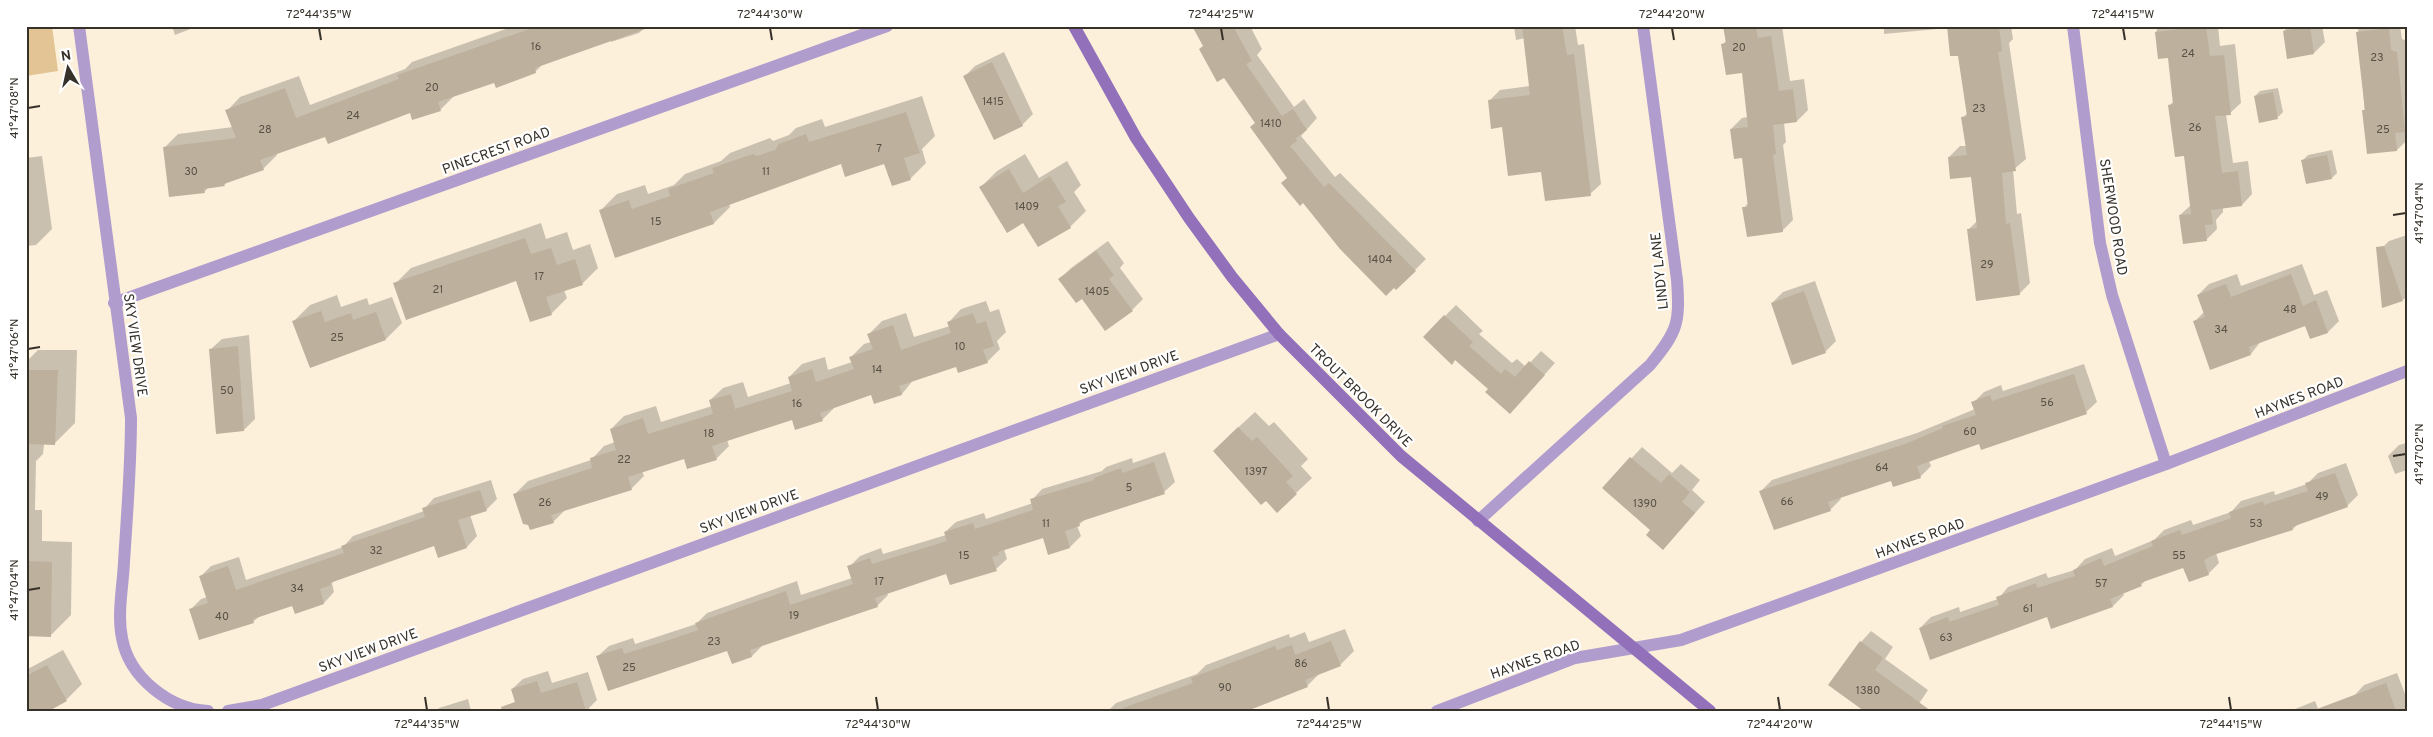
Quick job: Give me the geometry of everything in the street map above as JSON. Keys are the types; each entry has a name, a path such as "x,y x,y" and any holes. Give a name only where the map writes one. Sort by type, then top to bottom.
{"main road":[{"name":"TROUT BROOK DRIVE","path":"1074,26 1136,138 1189,218 1232,277 1279,334 1401,456 1710,711"}],"street":[{"name":"SKY VIEW DRIVE","path":"79,26 114,303 131,418 131,458 121,610 122,637 128,657 138,673 151,687 185,706 208,711"},
{"name":"PINECREST ROAD","path":"114,303 887,26"},
{"name":"LINDY LANE","path":"1478,521 1650,365 1667,344 1676,328 1679,313 1677,280 1643,26"},
{"name":"SHERWOOD ROAD","path":"2073,26 2100,243 2112,295 2166,464"},
{"name":"SKY VIEW DRIVE","path":"228,711 262,705 1279,334"},
{"name":"HAYNES ROAD","path":"1437,711 1575,658 1681,640 2166,464 2407,371"}],"shaded area":[{"path":"26,26 52,26 58,71 26,76"}],"building":[{"path":"538,26 644,26 645,29 535,68 536,73 496,88 494,83 438,102 441,111 412,120 410,113 328,144 325,137 260,160 264,170 224,184 225,186 204,189 205,193 169,197 163,147 236,138 225,110 285,88 296,118 399,79 397,75"},
{"path":"1192,26 1233,26 1252,61 1246,64 1282,116 1293,109 1307,130 1296,138 1297,141 1290,146 1324,187 1329,183 1416,271 1396,290 1394,288 1386,296 1340,249 1303,203 1300,206 1281,183 1287,178 1250,127 1255,123 1224,78 1217,82 1199,49 1203,46"},
{"path":"1522,26 1562,26 1567,55 1574,54 1591,196 1545,201 1541,172 1508,176 1502,127 1491,129 1488,100 1530,95"},
{"path":"1723,26 1756,26 1758,38 1771,36 1779,91 1793,89 1797,122 1773,125 1776,154 1773,155 1783,232 1747,237 1742,207 1748,207 1742,158 1734,159 1730,129 1748,127 1742,73 1726,75 1721,44 1726,43"},
{"path":"1947,26 1999,26 2002,51 1998,52 2016,171 2002,173 2006,224 2010,223 2020,295 1976,301 1967,229 1977,228 1971,177 1950,179 1948,157 1967,155 1961,117 1967,116 1958,56 1950,56"},
{"path":"2206,26 2210,56 2224,55 2231,115 2215,116 2222,173 2238,171 2242,206 2211,210 2213,224 2205,225 2207,241 2183,244 2179,215 2191,214 2184,156 2175,157 2168,105 2173,104 2168,58 2158,59 2155,32"},
{"path":"2310,26 2314,54 2287,59 2283,31"},
{"path":"2389,28 2391,50 2397,52 2405,132 2395,133 2397,151 2367,154 2362,110 2365,110 2356,32"},
{"path":"992,62 1023,126 994,140 963,76"},
{"path":"2273,92 2278,119 2259,123 2254,96"},
{"path":"906,112 920,153 904,158 911,180 892,186 884,164 845,177 841,164 710,212 714,224 615,258 599,210 629,200 632,209 670,196 668,189 714,173 712,168 753,154 757,156 775,150 779,144 806,134 809,142"},
{"path":"2327,155 2332,179 2306,184 2301,160"},
{"path":"1009,169 1023,193 1050,176 1066,202 1058,206 1071,228 1038,247 1023,223 1007,233 979,187"},
{"path":"525,238 531,254 551,248 557,265 575,259 583,285 546,297 552,315 530,322 516,281 406,320 393,283"},
{"path":"2384,246 2403,301 2382,308 2376,247"},
{"path":"1096,251 1114,275 1109,279 1133,311 1105,331 1082,299 1076,303 1058,279"},
{"path":"2291,274 2303,306 2316,300 2328,333 2310,339 2305,326 2249,347 2251,355 2210,370 2193,321 2205,317 2197,295 2226,284 2231,297"},
{"path":"1804,291 1826,353 1792,365 1771,303"},
{"path":"321,311 325,322 351,313 353,320 376,312 386,340 310,368 292,321"},
{"path":"973,313 977,324 986,321 994,346 983,350 988,363 958,373 956,367 899,386 902,395 874,404 871,395 820,413 823,421 795,430 792,420 712,446 717,460 687,469 684,459 628,477 632,490 551,515 554,523 530,530 528,525 523,524 513,494 592,468 590,458 616,450 610,429 643,418 648,434 713,414 709,400 731,394 735,409 792,391 788,377 812,369 816,382 854,369 849,357 873,349 867,334 893,325 901,350 951,333 947,322"},
{"path":"1444,315 1473,342 1469,346 1501,374 1505,369 1515,377 1529,361 1545,375 1510,414 1485,392 1488,389 1455,360 1452,365 1423,337"},
{"path":"238,346 244,431 216,434 209,349"},
{"path":"26,370 58,370 55,445 26,444"},
{"path":"2074,374 2087,414 1981,450 1979,444 1917,466 1921,478 1893,487 1891,481 1828,502 1831,511 1774,530 1759,491 1905,444 1943,428 1942,426 1976,415 1971,402 1990,395 1992,401"},
{"path":"1238,427 1252,441 1257,437 1293,476 1286,482 1297,494 1277,513 1266,501 1261,505 1213,451"},
{"path":"1630,457 1661,483 1669,474 1690,492 1682,502 1695,513 1663,550 1646,535 1650,530 1602,488"},
{"path":"1154,462 1165,494 1079,522 1080,526 1065,531 1070,548 1048,555 1043,538 998,552 999,555 992,557 997,571 950,585 946,574 875,598 878,607 750,650 752,657 732,664 727,651 608,691 596,656 622,648 624,654 672,639 698,630 695,623 786,591 790,605 853,584 847,566 870,558 872,564 947,541 944,532 973,523 975,529 1033,510 1030,499 1094,480 1094,478 1121,468 1122,473"},
{"path":"2335,473 2348,507 2292,527 2293,530 2213,555 2204,560 2209,575 2189,582 2183,568 2140,583 2142,586 2110,599 2113,607 2051,629 2047,617 1930,660 1919,628 1948,617 1949,622 1999,605 1996,597 2036,583 2037,588 2075,576 2073,570 2101,558 2104,566 2153,546 2151,541 2180,530 2182,535 2231,518 2229,512 2263,501 2264,505 2308,491 2305,483"},
{"path":"480,490 487,511 458,520 467,548 438,558 434,546 330,583 331,585 320,589 324,604 295,614 292,606 253,619 254,623 199,640 189,609 208,603 199,576 228,566 236,590 344,553 341,546 425,517 422,508"},
{"path":"26,561 52,562 51,637 26,636"},
{"path":"1331,641 1341,666 1305,680 1308,687 1247,711 1124,711 1123,708 1193,683 1191,678 1275,646 1277,650 1292,645 1295,655"},
{"path":"1860,641 1883,658 1875,670 1931,711 1864,711 1828,685"},
{"path":"47,665 67,701 49,711 26,711 26,676"},
{"path":"537,681 541,693 577,682 586,711 502,711 501,707 515,702 511,689"},
{"path":"2386,683 2396,711 2317,711 2317,709"}]}
